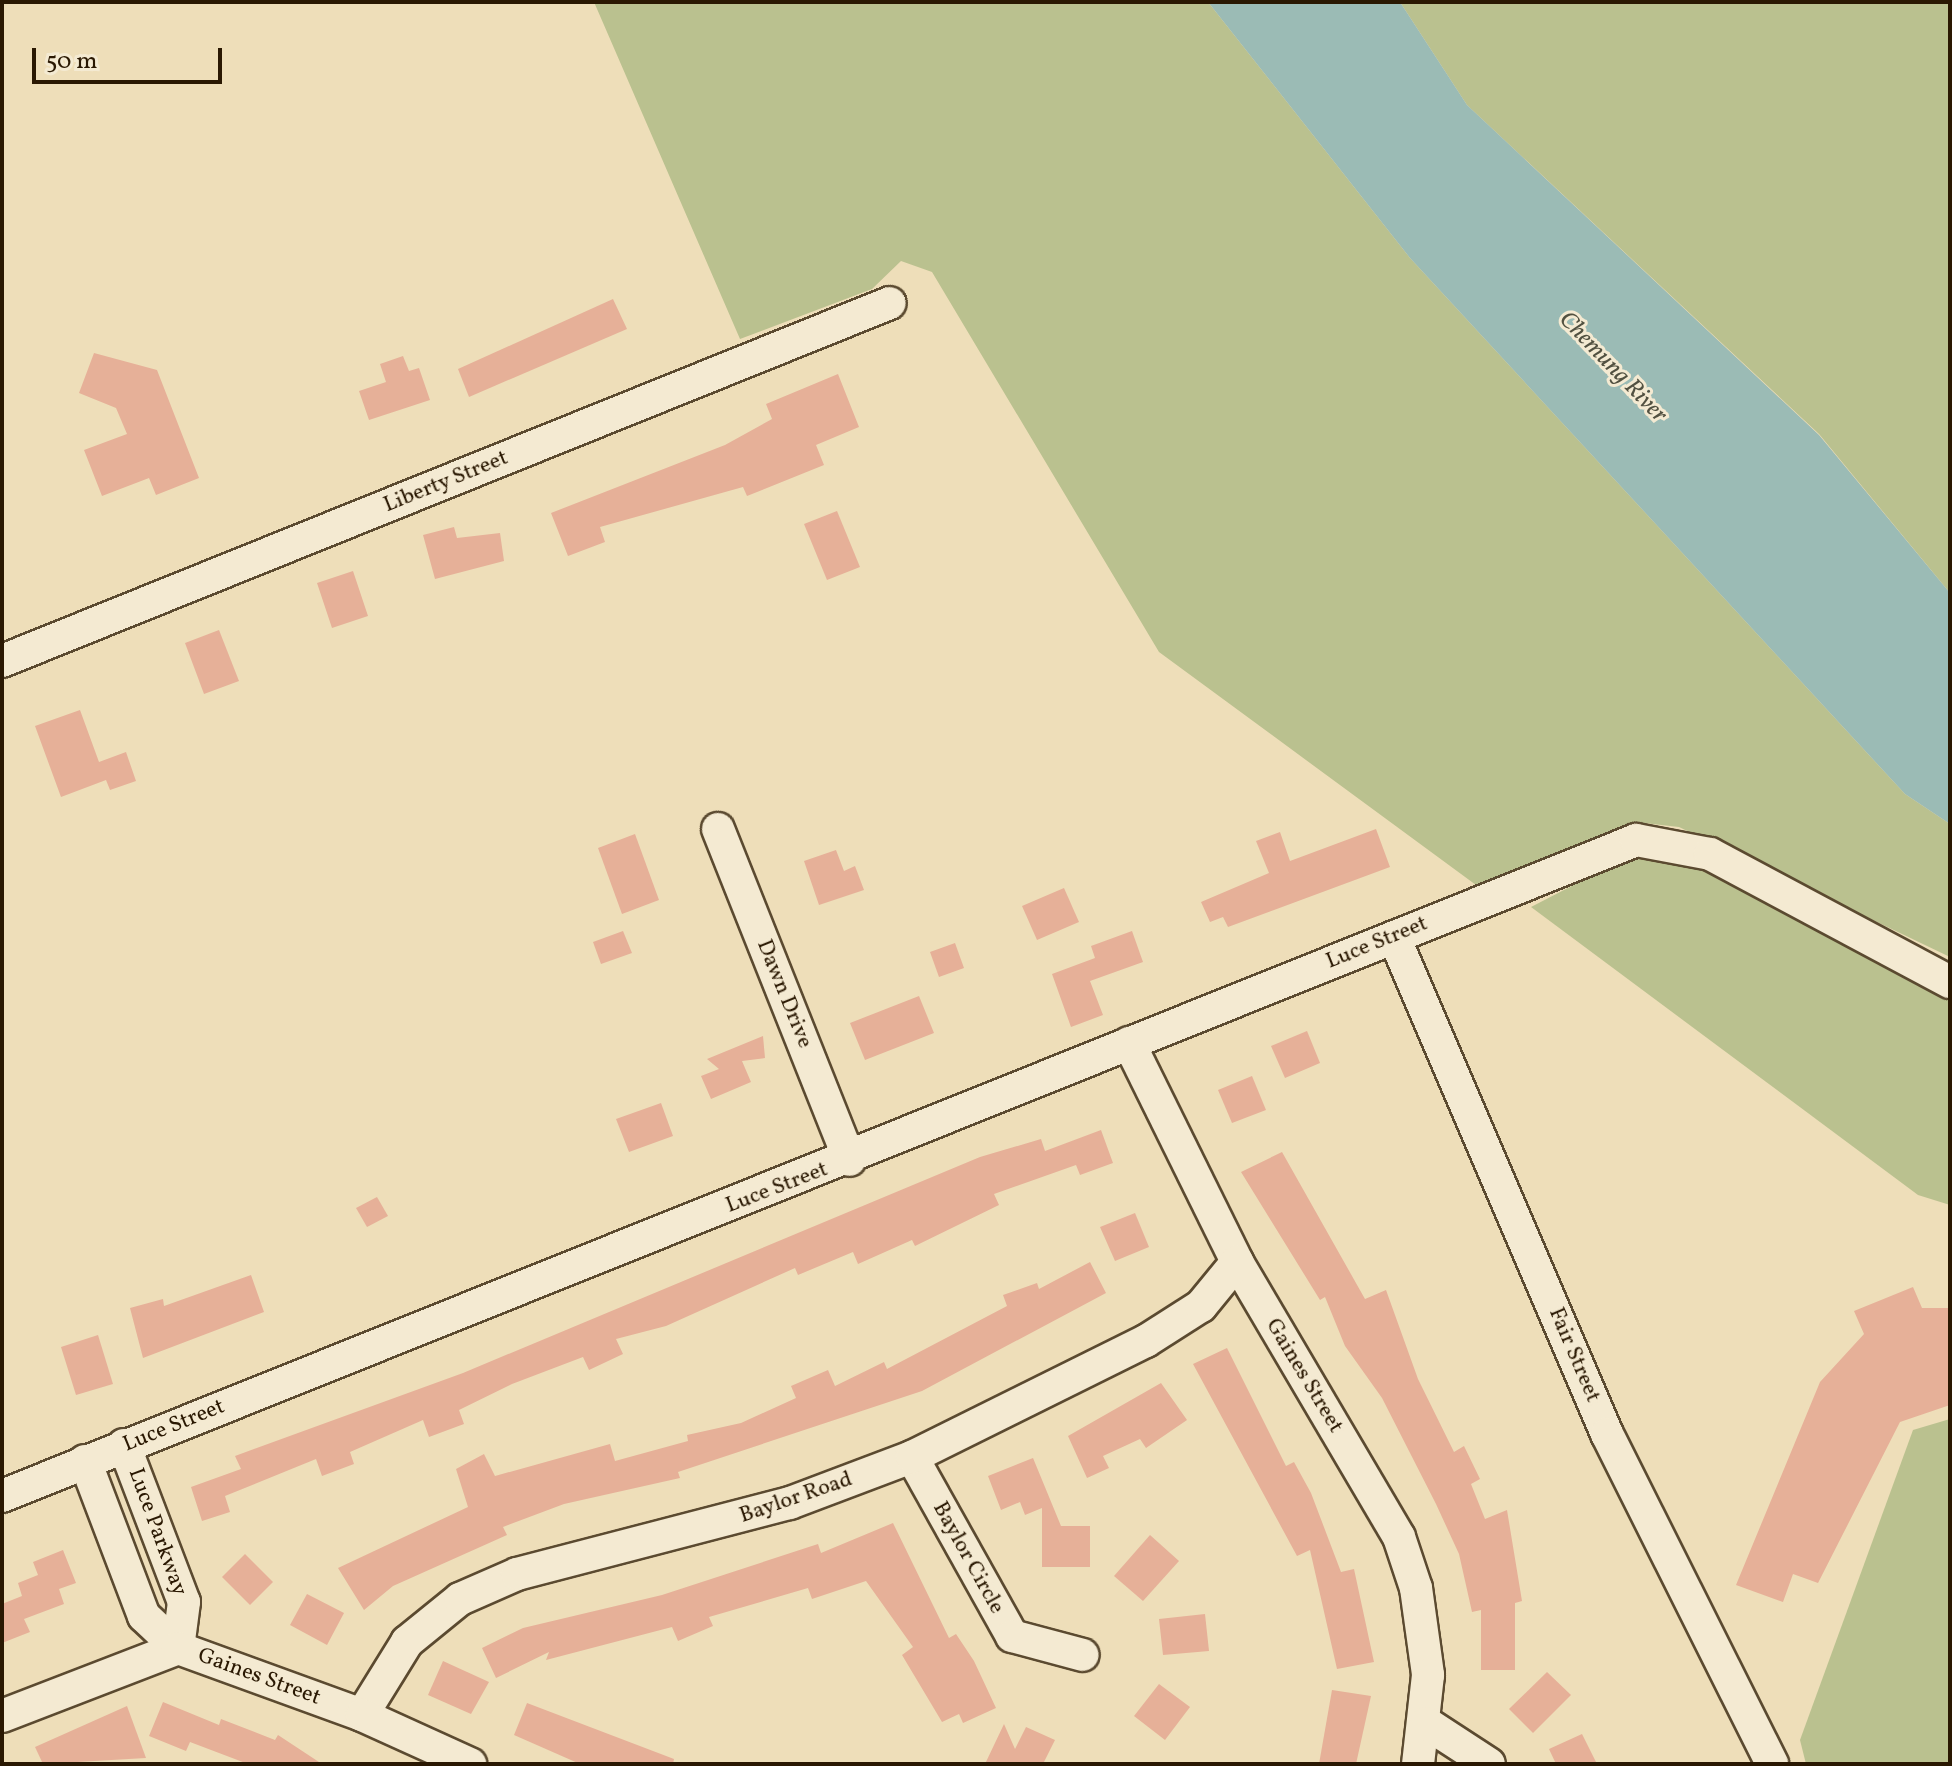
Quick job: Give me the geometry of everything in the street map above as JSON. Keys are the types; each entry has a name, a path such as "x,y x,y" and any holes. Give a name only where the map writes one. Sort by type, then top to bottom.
{"street":[{"name":"Liberty Street","path":"2,661 890,303"},
{"name":"Dawn Drive","path":"718,829 850,1160"},
{"name":"Luce Street","path":"2,1496 124,1445 850,1160 1129,1043 1636,840 1710,854 1950,982"},
{"name":"Fair Street","path":"1394,937 1607,1434 1772,1764"},
{"name":"Gaines Street","path":"1129,1043 1237,1262 1399,1537 1416,1588 1428,1675 1426,1723 1418,1764"},
{"name":"Baylor Road","path":"362,1715 407,1642 460,1599 517,1574 790,1503 912,1457 1146,1341 1201,1306 1237,1262"},
{"name":"Luce Parkway","path":"124,1445 184,1602 178,1648"},
{"name":"Baylor Circle","path":"912,1457 1012,1636 1083,1655"},
{"name":"Luce Parkway","path":"85,1461 144,1616 178,1648"},
{"name":"Gaines Street","path":"2,1716 178,1648 362,1715 470,1764"},
{"path":"1426,1723 1489,1764"}],"green space":[{"path":"594,2 1208,2 1410,258 1905,794 1950,824 1950,957 1679,827 1644,823 1476,885 1159,652 932,272 901,261 872,289 740,339"},
{"path":"1400,2 1950,2 1950,593 1819,434 1467,105"},
{"path":"1661,853 1736,878 1950,1000 1950,1205 1918,1195 1531,907 1624,859"},
{"path":"1950,1419 1950,1764 1806,1764 1800,1740 1913,1430"}],"water":[{"name":"Chemung River","path":"1208,2 1400,2 1467,105 1819,435 1950,593 1950,824 1905,794 1410,258"}],"building":[{"path":"613,299 627,329 469,397 458,369"},
{"path":"94,353 157,370 199,478 156,495 149,478 102,496 84,450 127,434 116,408 79,393"},
{"path":"403,356 409,371 419,368 430,400 369,420 359,391 386,382 380,364"},
{"path":"838,374 859,427 816,445 824,465 747,496 743,487 600,527 605,542 568,556 551,513 725,445 772,419 766,404"},
{"path":"837,511 860,567 827,580 804,524"},
{"path":"454,527 457,538 500,533 504,561 435,579 423,535"},
{"path":"353,571 368,616 332,628 317,583"},
{"path":"219,630 239,681 204,694 185,643"},
{"path":"80,710 99,762 126,752 136,781 110,790 106,780 61,797 35,726"},
{"path":"1376,829 1390,867 1228,927 1223,917 1210,922 1201,902 1269,873 1256,841 1280,832 1290,861"},
{"path":"635,834 659,900 622,914 598,848"},
{"path":"836,850 844,871 855,866 864,890 819,905 804,861"},
{"path":"1064,888 1079,922 1037,940 1022,906"},
{"path":"623,931 632,953 601,964 593,942"},
{"path":"1132,931 1143,962 1090,981 1103,1015 1071,1027 1052,974 1095,958 1091,946"},
{"path":"955,943 964,968 939,977 930,952"},
{"path":"919,996 934,1033 865,1060 850,1023"},
{"path":"1307,1031 1320,1063 1285,1078 1271,1046"},
{"path":"763,1036 765,1058 742,1061 751,1082 711,1099 701,1076 719,1069 707,1059"},
{"path":"1252,1076 1266,1110 1232,1123 1218,1090"},
{"path":"661,1103 673,1136 629,1152 616,1119"},
{"path":"1101,1130 1113,1163 1080,1175 1076,1165 994,1194 999,1205 915,1246 912,1240 858,1264 853,1252 798,1275 795,1268 666,1326 616,1339 623,1354 589,1370 583,1357 512,1384 459,1410 464,1424 429,1437 423,1420 350,1452 354,1464 322,1476 316,1459 225,1496 230,1512 202,1521 191,1487 241,1469 235,1456 463,1373 980,1157 1041,1139 1045,1151"},
{"path":"1282,1152 1365,1299 1386,1290 1418,1379 1454,1452 1464,1446 1480,1479 1471,1484 1485,1519 1507,1510 1522,1601 1515,1603 1515,1670 1481,1670 1481,1610 1472,1612 1459,1554 1436,1504 1382,1398 1345,1346 1325,1297 1320,1300 1241,1172"},
{"path":"377,1197 388,1216 367,1227 356,1208"},
{"path":"1135,1213 1149,1247 1115,1261 1100,1227"},
{"path":"1090,1262 1106,1293 922,1391 678,1472 680,1478 564,1504 503,1527 507,1535 393,1586 364,1610 338,1568 468,1507 456,1469 484,1454 495,1476 610,1444 615,1461 688,1441 687,1435 741,1423 796,1398 791,1386 828,1370 835,1386 884,1362 887,1369 1007,1306 1003,1295 1037,1283 1039,1289"},
{"path":"251,1275 264,1312 143,1358 130,1308 163,1299 164,1306"},
{"path":"1913,1287 1922,1308 1950,1308 1950,1405 1900,1422 1818,1583 1793,1574 1783,1602 1736,1585 1820,1382 1864,1334 1854,1311"},
{"path":"98,1335 113,1384 76,1395 61,1347"},
{"path":"1227,1348 1286,1466 1294,1462 1311,1493 1341,1572 1354,1569 1374,1662 1337,1669 1310,1550 1297,1556 1193,1364"},
{"path":"1161,1383 1187,1420 1146,1448 1140,1439 1103,1456 1109,1468 1087,1478 1068,1436"},
{"path":"1033,1458 1061,1526 1090,1526 1090,1567 1042,1567 1042,1508 1025,1515 1020,1502 1001,1510 988,1476"},
{"path":"893,1523 949,1638 956,1634 974,1661 996,1708 963,1723 959,1714 942,1722 902,1655 913,1647 866,1581 812,1599 808,1588 709,1617 713,1626 678,1641 672,1627 546,1660 549,1652 496,1678 482,1648 523,1628 662,1595 818,1544 821,1553"},
{"path":"1150,1535 1179,1561 1143,1601 1114,1576"},
{"path":"63,1550 76,1583 59,1589 64,1604 24,1619 30,1632 2,1643 2,1604 22,1596 18,1583 38,1575 33,1562"},
{"path":"245,1554 273,1582 250,1605 222,1577"},
{"path":"307,1594 344,1613 327,1645 290,1625"},
{"path":"1205,1614 1209,1651 1163,1655 1159,1619"},
{"path":"443,1661 489,1682 471,1714 428,1695"},
{"path":"1547,1672 1571,1695 1533,1733 1509,1709"},
{"path":"1159,1684 1190,1707 1165,1740 1134,1716"},
{"path":"1332,1690 1371,1696 1356,1764 1319,1764"},
{"path":"163,1702 219,1725 221,1719 275,1740 278,1735 322,1764 248,1764 190,1742 186,1751 149,1736"},
{"path":"527,1703 674,1759 673,1764 580,1764 514,1735"},
{"path":"127,1706 146,1758 43,1764 35,1747"},
{"path":"1004,1724 1015,1749 1026,1727 1055,1740 1043,1764 985,1764"},
{"path":"1582,1734 1597,1764 1556,1764 1549,1749"}]}
